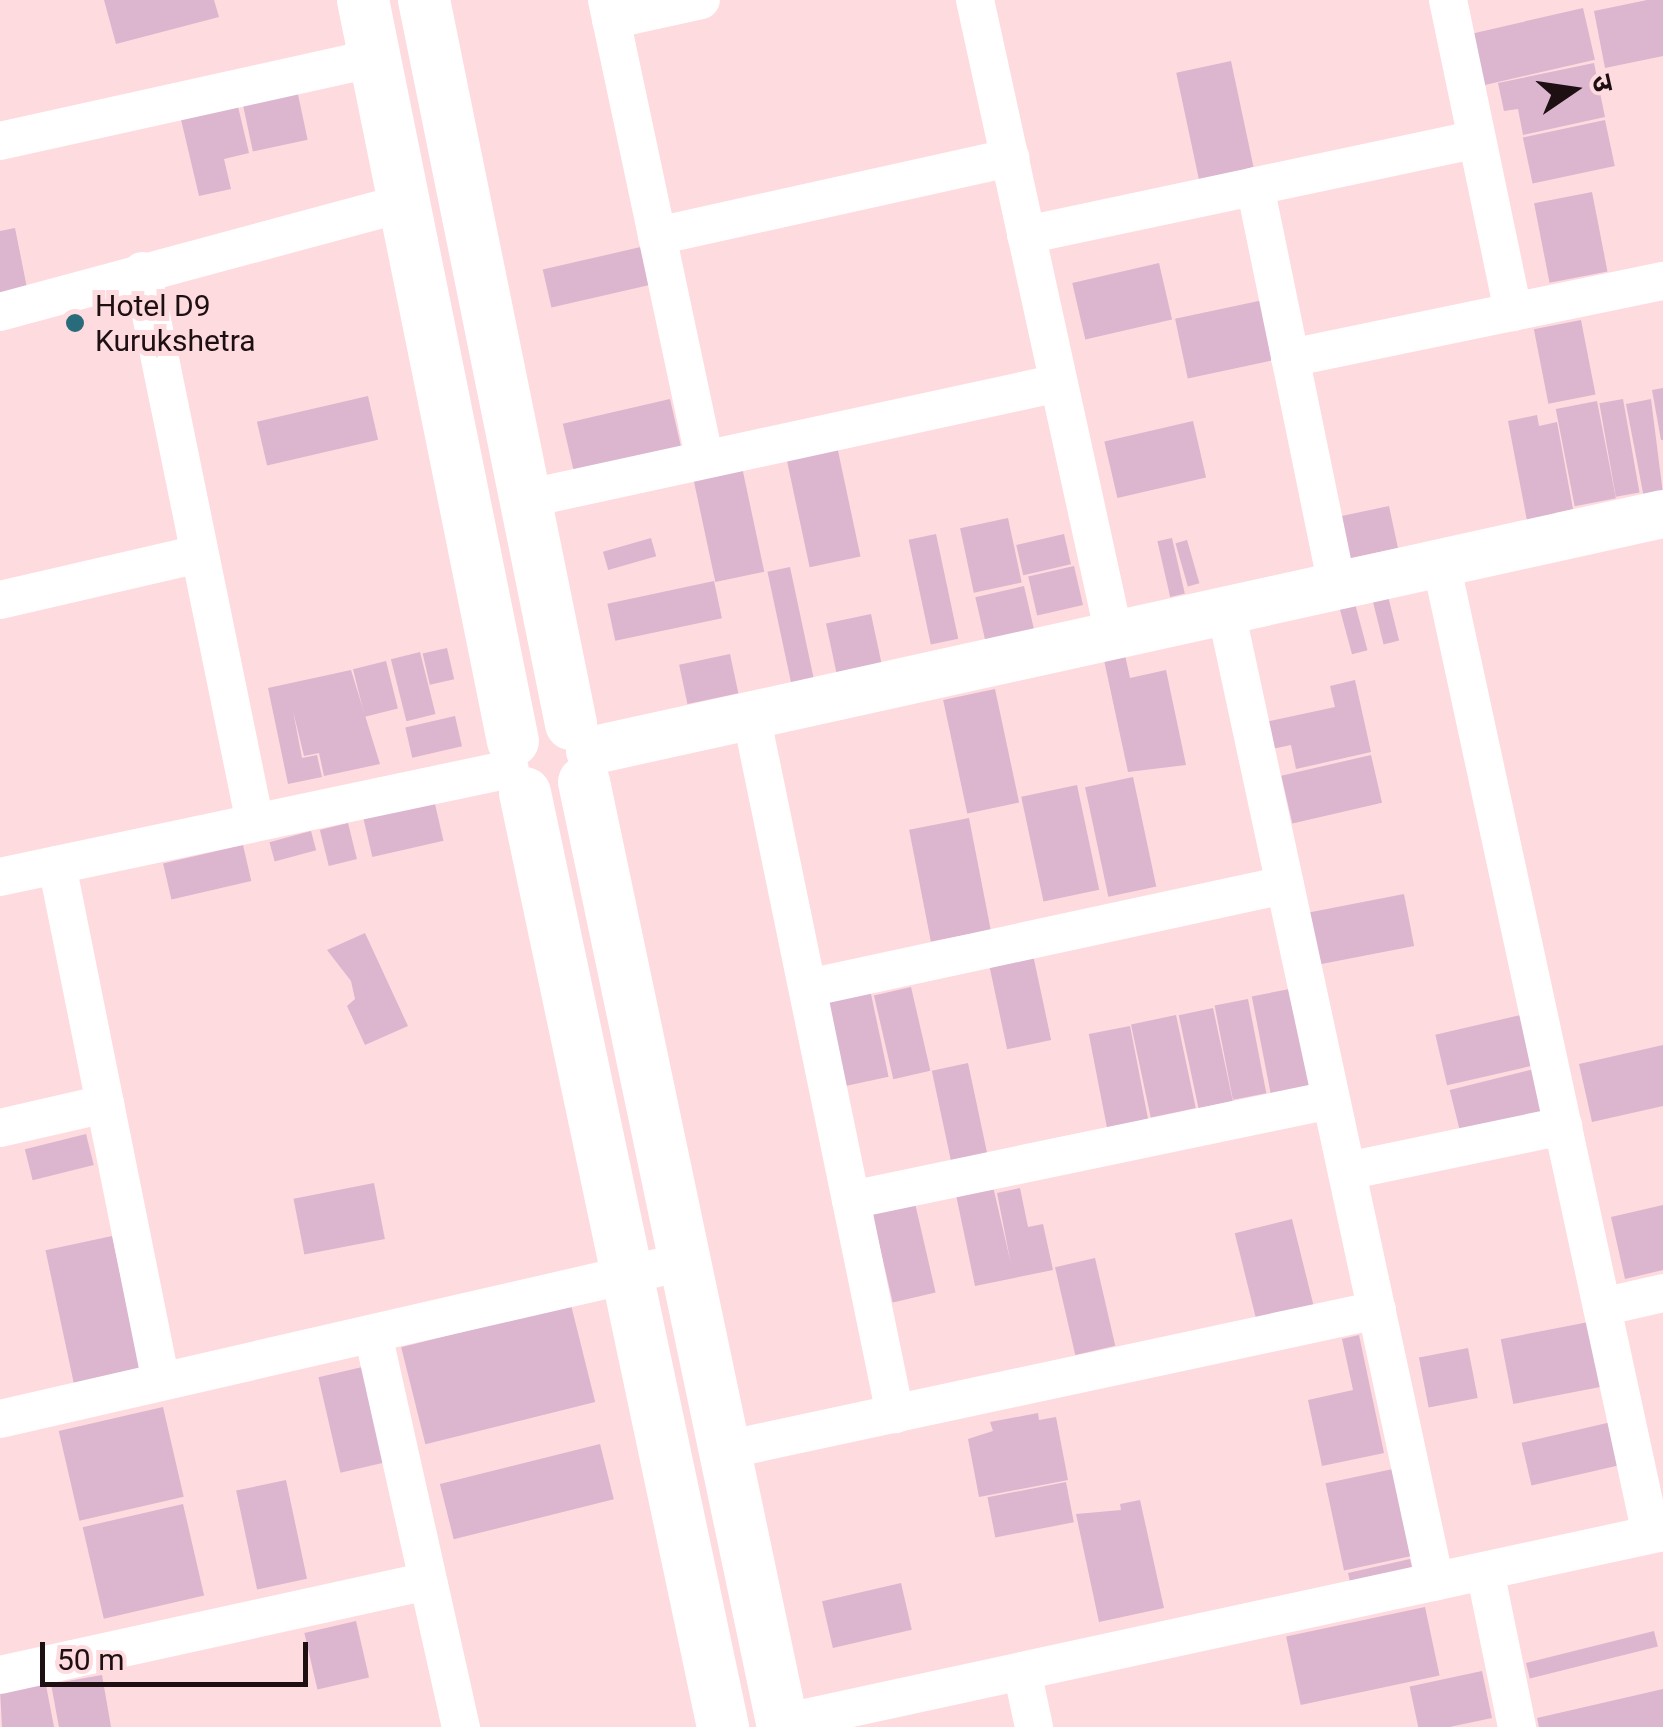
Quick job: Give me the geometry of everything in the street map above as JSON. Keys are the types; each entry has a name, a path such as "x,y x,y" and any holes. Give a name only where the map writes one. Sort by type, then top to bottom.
{"main road":[{"path":"363,0 516,768 723,1727"},
{"path":"424,0 525,499 582,752 721,1451 782,1725"},
{"path":"516,768 538,720 582,752"},
{"path":"516,768 561,800 582,752"}],"street":[{"path":"701,0 609,10 704,456"},
{"path":"975,0 1114,636"},
{"path":"1448,0 1513,312"},
{"path":"0,142 374,58"},
{"path":"1026,235 1476,138"},
{"path":"656,236 1010,158"},
{"path":"1254,186 1337,586"},
{"path":"0,312 403,202"},
{"path":"142,271 255,822"},
{"path":"1290,358 1663,281"},
{"path":"525,499 704,456 1059,382"},
{"path":"582,752 1663,514"},
{"path":"0,600 200,554"},
{"path":"782,1725 1657,1533 1602,1307 1441,563"},
{"path":"1226,610 1435,1582"},
{"path":"751,715 895,1414"},
{"path":"0,877 516,768"},
{"path":"57,865 161,1382"},
{"path":"808,988 1285,885"},
{"path":"851,1200 1332,1100"},
{"path":"0,1128 105,1104"},
{"path":"1347,1171 1563,1126"},
{"path":"0,1419 683,1262"},
{"path":"1602,1307 1663,1294"},
{"path":"721,1451 1377,1310"},
{"path":"373,1334 460,1727"},
{"path":"1484,1572 1518,1727"},
{"path":"0,1675 428,1581"},
{"path":"1022,1671 1034,1727"}],"building":[{"path":"104,0 214,0 219,17 116,44"},
{"path":"1663,0 1663,56 1605,68 1594,11"},
{"path":"1583,8 1595,60 1485,85 1473,33"},
{"path":"1231,61 1255,174 1200,186 1176,73"},
{"path":"1594,63 1605,117 1523,135 1518,109 1504,111 1498,83"},
{"path":"296,85 308,140 253,151 241,97"},
{"path":"236,98 249,153 224,159 231,189 199,196 179,111"},
{"path":"1605,120 1615,166 1533,183 1523,137"},
{"path":"1592,192 1607,272 1550,283 1534,203"},
{"path":"15,228 31,308 0,294 0,231"},
{"path":"645,246 654,284 551,308 543,270"},
{"path":"1159,263 1172,320 1085,340 1072,283"},
{"path":"1268,299 1281,359 1188,378 1175,319"},
{"path":"1581,320 1596,395 1548,404 1534,329"},
{"path":"1663,388 1663,440 1661,440 1652,390"},
{"path":"368,396 378,440 267,465 257,422"},
{"path":"670,399 681,449 574,473 563,424"},
{"path":"1623,399 1639,493 1616,497 1599,403"},
{"path":"1651,399 1663,494 1644,498 1626,404"},
{"path":"1597,401 1616,498 1575,506 1556,409"},
{"path":"1537,415 1539,426 1557,422 1573,509 1555,513 1557,521 1528,526 1508,421"},
{"path":"1193,421 1206,478 1117,498 1104,441"},
{"path":"837,446 860,557 810,567 786,457"},
{"path":"742,467 764,572 715,582 693,477"},
{"path":"1389,506 1398,548 1347,559 1338,517"},
{"path":"1008,518 1022,583 974,593 960,528"},
{"path":"936,534 958,639 931,644 909,540"},
{"path":"1064,534 1071,564 1023,575 1016,545"},
{"path":"651,538 656,556 608,570 603,552"},
{"path":"1172,538 1185,594 1170,597 1157,541"},
{"path":"1187,540 1199,583 1188,587 1175,543"},
{"path":"1074,566 1083,605 1037,616 1028,577"},
{"path":"790,567 816,687 793,692 768,572"},
{"path":"714,581 722,618 615,641 607,604"},
{"path":"1024,586 1034,630 985,641 975,597"},
{"path":"1387,592 1399,641 1384,644 1371,596"},
{"path":"1354,600 1367,650 1352,654 1339,604"},
{"path":"871,614 882,665 837,674 826,624"},
{"path":"447,648 454,679 430,685 423,654"},
{"path":"420,652 435,714 406,721 391,659"},
{"path":"730,654 738,693 687,704 679,665"},
{"path":"1125,655 1130,678 1166,670 1186,765 1128,772 1104,660"},
{"path":"386,661 398,709 365,717 353,669"},
{"path":"351,670 380,764 324,776 319,753 304,756 293,711 302,758 317,755 322,777 288,784 268,688"},
{"path":"1355,680 1371,752 1296,769 1291,745 1272,749 1265,722 1335,707 1330,686"},
{"path":"995,689 1019,802 967,813 943,700"},
{"path":"455,716 462,746 412,758 405,727"},
{"path":"1371,755 1382,803 1292,823 1281,776"},
{"path":"1133,777 1156,887 1108,897 1085,787"},
{"path":"1077,785 1099,890 1043,902 1021,797"},
{"path":"432,791 443,841 372,857 361,807"},
{"path":"969,818 991,930 931,942 909,830"},
{"path":"348,823 357,859 329,866 320,830"},
{"path":"311,831 316,850 275,861 269,842"},
{"path":"243,845 251,881 171,899 163,863"},
{"path":"1404,894 1414,946 1319,965 1309,913"},
{"path":"365,933 408,1026 365,1045 347,1006 355,999 351,981 327,950"},
{"path":"1032,950 1051,1040 1007,1049 988,959"},
{"path":"868,980 889,1077 840,1087 819,990"},
{"path":"911,987 930,1071 893,1079 874,996"},
{"path":"1295,988 1314,1085 1271,1094 1252,996"},
{"path":"1248,999 1266,1093 1233,1100 1215,1005"},
{"path":"1213,1008 1233,1101 1199,1108 1179,1015"},
{"path":"1525,1014 1537,1065 1447,1085 1435,1035"},
{"path":"1176,1015 1196,1108 1151,1117 1131,1025"},
{"path":"1130,1026 1149,1121 1107,1129 1089,1034"},
{"path":"1663,1045 1663,1106 1592,1122 1579,1064"},
{"path":"968,1063 988,1158 952,1166 932,1071"},
{"path":"1538,1068 1550,1116 1462,1138 1450,1090"},
{"path":"86,1134 94,1165 33,1180 25,1149"},
{"path":"992,1182 1011,1264 997,1193 1020,1188 1028,1227 1043,1224 1053,1270 975,1286 955,1190"},
{"path":"374,1183 385,1239 304,1255 294,1199"},
{"path":"914,1199 936,1293 893,1302 871,1209"},
{"path":"1663,1205 1663,1270 1625,1279 1611,1217"},
{"path":"1292,1219 1315,1310 1257,1324 1235,1233"},
{"path":"112,1236 141,1372 74,1386 45,1250"},
{"path":"1095,1258 1115,1346 1075,1355 1055,1267"},
{"path":"571,1305 595,1402 425,1444 401,1347"},
{"path":"1594,1321 1607,1386 1513,1404 1501,1339"},
{"path":"1359,1335 1384,1453 1322,1466 1308,1400 1353,1390 1342,1339"},
{"path":"1468,1348 1478,1398 1429,1408 1419,1358"},
{"path":"371,1365 393,1460 340,1473 318,1377"},
{"path":"163,1407 184,1497 79,1521 59,1431"},
{"path":"1038,1413 1039,1420 1056,1417 1068,1480 979,1497 968,1439 993,1431 990,1422"},
{"path":"1620,1420 1630,1463 1531,1486 1522,1443"},
{"path":"600,1444 614,1499 454,1539 440,1484"},
{"path":"1393,1469 1412,1556 1344,1570 1326,1483"},
{"path":"286,1480 307,1579 257,1589 236,1491"},
{"path":"1066,1482 1074,1522 995,1538 987,1497"},
{"path":"1140,1500 1164,1608 1099,1622 1076,1514 1121,1510 1120,1504"},
{"path":"183,1504 204,1596 104,1619 83,1527"},
{"path":"1410,1559 1416,1584 1352,1591 1348,1573"},
{"path":"901,1583 912,1630 833,1648 822,1601"},
{"path":"1425,1607 1440,1675 1301,1705 1286,1637"},
{"path":"356,1621 369,1678 317,1689 304,1633"},
{"path":"1654,1631 1658,1647 1530,1678 1526,1663"},
{"path":"1482,1671 1492,1718 1449,1727 1418,1727 1410,1686"},
{"path":"102,1675 111,1727 59,1727 51,1684"},
{"path":"45,1680 54,1727 2,1727 0,1690"},
{"path":"1663,1689 1663,1727 1539,1727 1537,1718"}],"place":[{"name":"Hotel D9 Kurukshetra","path":"75,323"}]}
